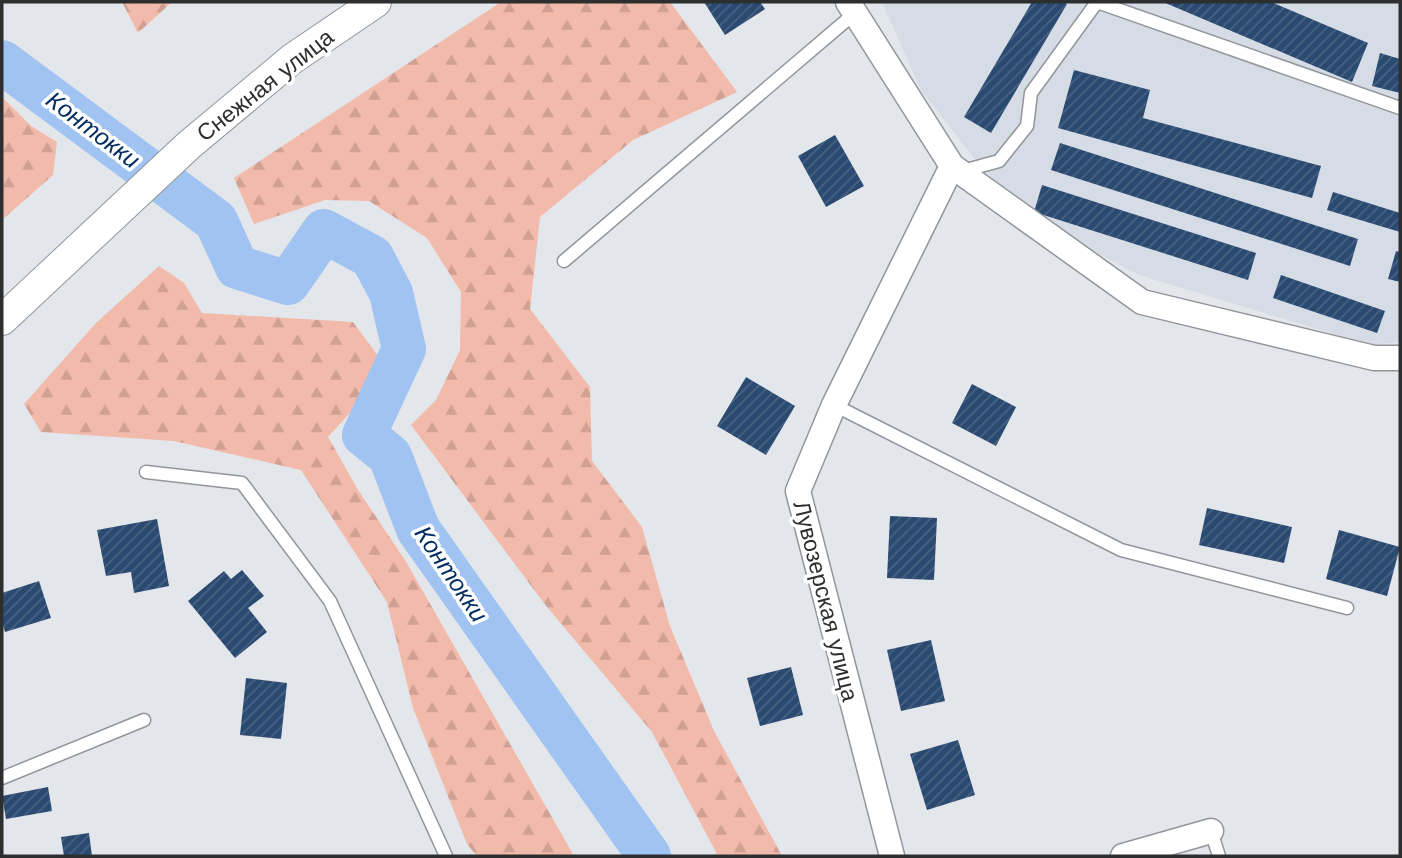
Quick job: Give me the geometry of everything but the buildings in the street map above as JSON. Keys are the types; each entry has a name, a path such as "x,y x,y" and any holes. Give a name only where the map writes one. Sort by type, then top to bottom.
{"street":[{"name":"Снежная улица","path":"2,320 189,145 292,59 376,2"},
{"path":"851,7 955,169 1142,303 1374,358 1400,358"},
{"name":"Лувозерская улица","path":"892,856 798,491 834,405 955,169"},
{"path":"1123,856 1211,831"}],"lane":[{"path":"955,169 999,161 1027,126 1031,93 1097,2 1400,108"},
{"path":"564,261 851,7"},
{"path":"834,405 1121,550 1347,608"},
{"path":"146,472 242,483 330,601 446,856"},
{"path":"2,778 144,720"},
{"path":"1211,831 1219,856"}],"shaded area":[{"path":"882,2 1400,2 1400,342 1371,345 1139,275 1036,221 978,163 921,90"}],"green space":[{"path":"122,2 172,2 138,33"},
{"path":"501,2 670,2 737,92 633,140 540,217 530,309 590,387 592,461 642,527 670,626 714,731 782,856 718,856 652,732 547,607 411,425 436,400 460,350 461,292 427,238 369,201 325,200 254,224 234,178"},
{"path":"2,97 31,126 57,142 53,175 2,220"},
{"path":"159,266 184,283 202,313 353,322 379,357 359,403 328,437 358,490 405,560 574,856 477,856 467,844 413,708 387,602 301,470 174,441 41,432 24,404 96,323"}],"waterway":[{"name":"Контокки","path":"2,62 216,221 237,267 288,283 324,231 372,257 391,293 404,349 364,435 390,456 418,529 649,856"}]}
